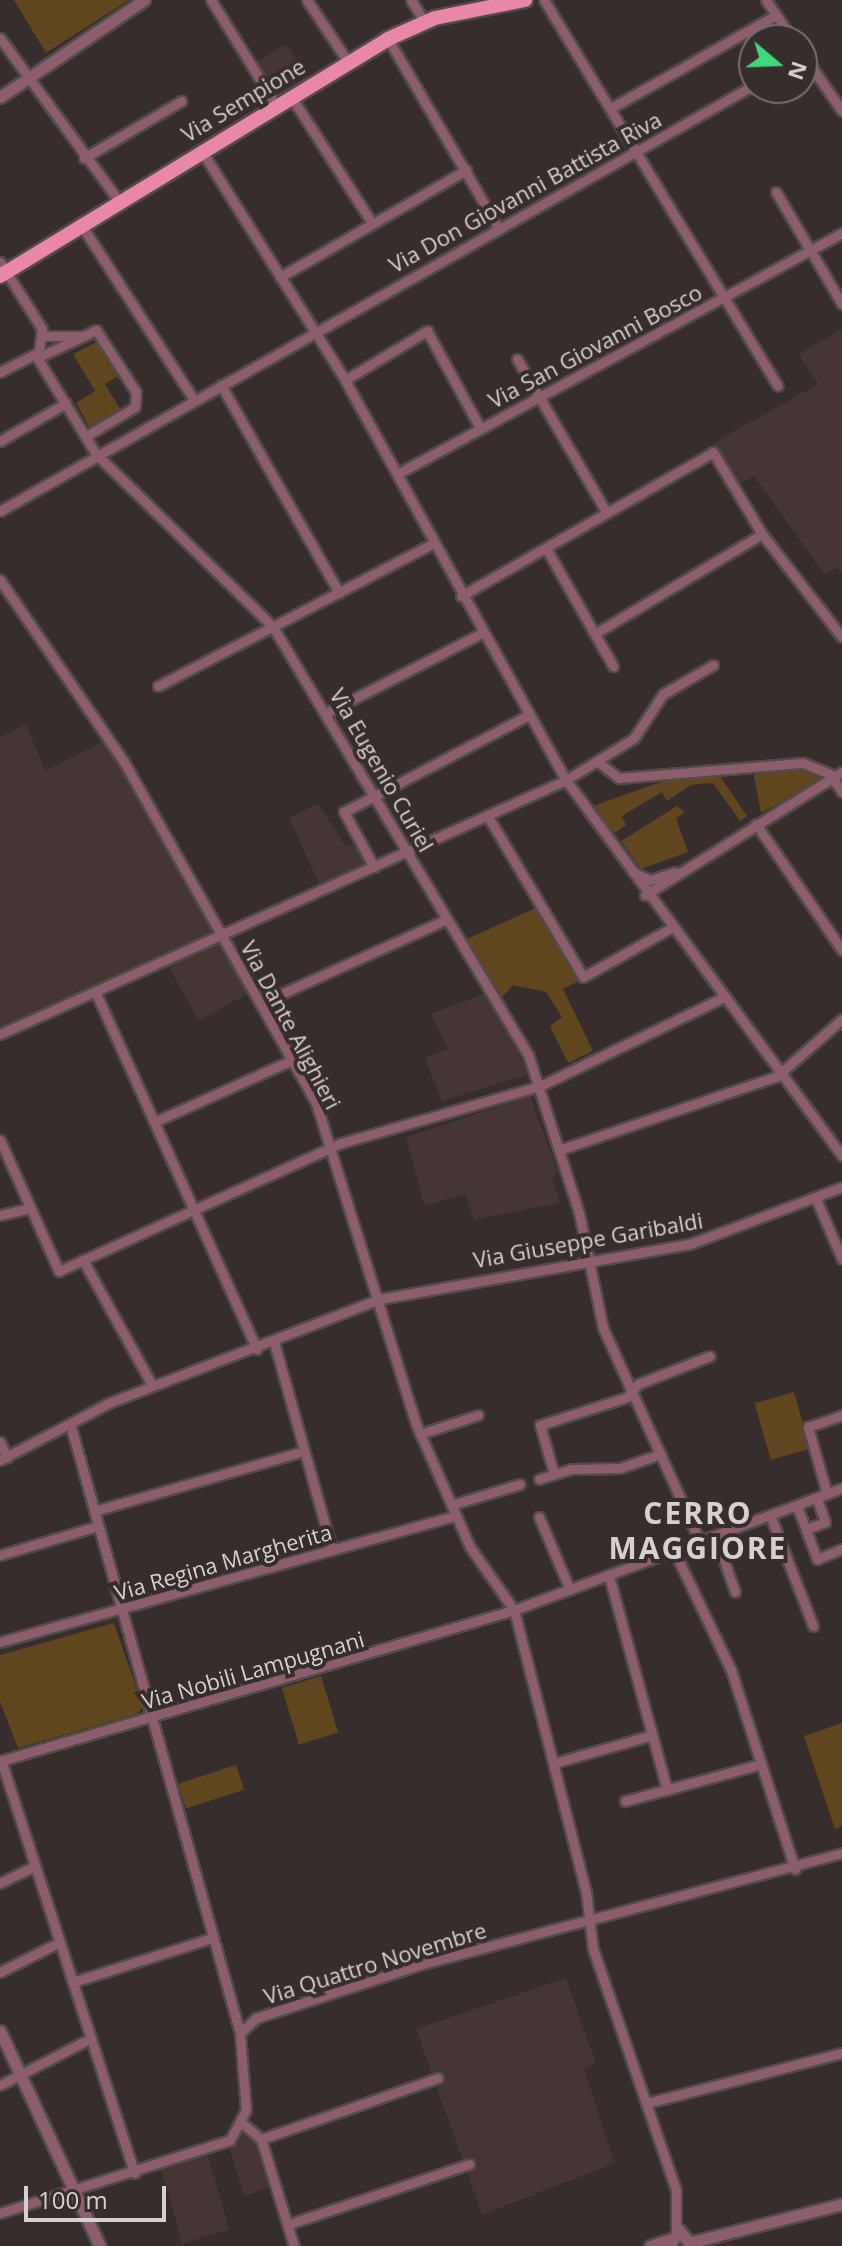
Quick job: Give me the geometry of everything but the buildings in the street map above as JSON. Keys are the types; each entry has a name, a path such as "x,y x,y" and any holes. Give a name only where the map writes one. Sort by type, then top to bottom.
{"main road":[{"name":"Via Sempione","path":"2,270 388,39 425,22 525,0"}],"street":[{"path":"0,97 24,77 144,0"},
{"path":"211,0 277,107"},
{"path":"307,0 348,62"},
{"path":"411,0 425,22"},
{"path":"544,0 778,386"},
{"path":"766,0 782,24"},
{"path":"611,108 776,15"},
{"path":"0,38 24,77 118,200"},
{"path":"388,39 499,229"},
{"path":"818,77 842,111"},
{"name":"Via Don Giovanni Battista Riva","path":"0,511 313,329 499,229 738,94"},
{"path":"292,98 372,223"},
{"path":"84,158 181,101"},
{"path":"201,150 345,380 432,544 566,780 631,870 649,888 660,913 777,1076 842,1156"},
{"path":"280,277 466,170"},
{"path":"776,192 842,304"},
{"path":"80,223 194,400"},
{"name":"Via San Giovanni Bosco","path":"397,474 842,233"},
{"path":"2,270 41,336 39,355"},
{"path":"0,372 99,331 138,396 135,407 86,436"},
{"path":"345,380 427,331 480,428"},
{"path":"41,336 81,336"},
{"name":"Via Eugenio Curiel","path":"39,355 96,454 273,627 378,795 540,1086 588,1257 607,1339 622,1379 635,1390 678,1497 701,1544"},
{"path":"517,359 607,513"},
{"path":"221,385 339,593"},
{"path":"0,441 66,403"},
{"path":"461,596 713,452 762,534 842,637"},
{"path":"596,633 762,534"},
{"path":"158,686 432,544"},
{"path":"546,548 613,666"},
{"name":"Via Dante Alighieri","path":"0,580 124,762 292,1060 333,1147 420,1434 455,1516 514,1610 591,1919 593,1949 679,2199 671,2239"},
{"path":"0,602 9,595"},
{"path":"328,712 482,633"},
{"path":"0,1034 566,780 634,738 663,694 713,665"},
{"path":"374,867 344,812 529,715"},
{"path":"597,761 619,778 803,763 837,775"},
{"path":"837,775 842,792"},
{"path":"649,888 837,775"},
{"path":"487,815 583,977 671,928"},
{"path":"756,824 838,935 842,950"},
{"path":"261,1003 447,919"},
{"path":"95,991 257,1349"},
{"path":"0,1140 59,1271 333,1147 540,1086 722,998"},
{"path":"559,1150 777,1076 842,1019"},
{"path":"154,1122 292,1060"},
{"name":"Via Giuseppe Garibaldi","path":"4,1459 152,1385 257,1349 380,1299 588,1257 690,1244 842,1187"},
{"path":"816,1199 842,1259"},
{"path":"0,1215 30,1208"},
{"path":"83,1260 152,1385"},
{"path":"274,1342 332,1550"},
{"path":"554,1474 540,1425 635,1390 710,1356"},
{"path":"420,1434 478,1415"},
{"path":"806,1529 825,1522 808,1427 842,1415"},
{"path":"0,2213 218,2147 242,2123 240,2033 71,1427"},
{"path":"0,1442 4,1459"},
{"path":"94,1511 304,1451"},
{"path":"539,1479 554,1474 620,1468 661,1454"},
{"path":"451,1505 520,1484"},
{"name":"Via Nobili Lampugnani","path":"0,1760 514,1610 701,1544 842,1488"},
{"path":"797,1506 817,1559 842,1549"},
{"path":"770,1515 813,1626"},
{"name":"Via Regina Margherita","path":"0,1642 455,1516"},
{"path":"539,1517 570,1590"},
{"path":"0,1555 98,1526"},
{"path":"716,1538 735,1592"},
{"path":"675,1553 731,1670 795,1869"},
{"path":"609,1576 667,1790"},
{"path":"554,1763 652,1735"},
{"path":"0,1760 134,2173"},
{"path":"625,1801 761,1764"},
{"name":"Via Quattro Novembre","path":"240,2033 271,2013 591,1919 795,1869 842,1853"},
{"path":"0,1883 35,1866"},
{"path":"73,1982 212,1938"},
{"path":"0,1972 60,1942"},
{"path":"0,2031 100,2246"},
{"path":"0,2085 91,2038"},
{"path":"647,2103 842,2053"},
{"path":"261,2139 438,2078"},
{"path":"242,2123 261,2139 294,2246"},
{"path":"289,2224 469,2164"},
{"path":"650,2246 671,2239 691,2244 842,2204"}],"shaded area":[{"path":"14,0 129,0 46,53"},
{"path":"286,44 311,83 278,104 253,65"},
{"path":"842,329 842,574 837,567 825,575 754,476 741,484 712,444 818,384 799,354"},
{"path":"97,342 118,376 105,384 120,409 90,428 76,403 95,391 73,354"},
{"path":"26,724 45,771 106,740 220,934 0,1032 0,737"},
{"path":"800,769 822,779 761,813 753,771"},
{"path":"718,773 747,816 740,821 713,783 691,785 667,801 662,792 622,816 626,825 614,833 593,806 666,780"},
{"path":"318,804 346,847 358,842 372,866 322,889 289,818"},
{"path":"677,806 685,812 676,818 688,852 641,869 621,841"},
{"path":"536,908 579,981 563,989 593,1051 568,1063 550,1026 562,1017 546,992 513,985 502,997 467,939"},
{"path":"222,937 252,991 199,1021 169,967"},
{"path":"485,993 529,1074 442,1101 425,1058 448,1049 431,1014"},
{"path":"530,1096 558,1173 552,1177 560,1203 474,1220 465,1194 424,1206 406,1137"},
{"path":"794,1392 810,1449 771,1460 755,1403"},
{"path":"114,1623 143,1707 137,1714 18,1748 0,1702 0,1655"},
{"path":"321,1676 338,1732 299,1744 282,1688"},
{"path":"842,1723 842,1826 835,1829 804,1736"},
{"path":"236,1765 244,1790 186,1809 178,1784"},
{"path":"566,1978 596,2064 584,2069 615,2163 482,2215 416,2029"},
{"path":"242,2125 254,2133 274,2186 244,2196 228,2143"},
{"path":"207,2152 229,2230 182,2243 160,2166"}],"district":[{"name":"CERRO MAGGIORE","path":"698,1530"}]}
